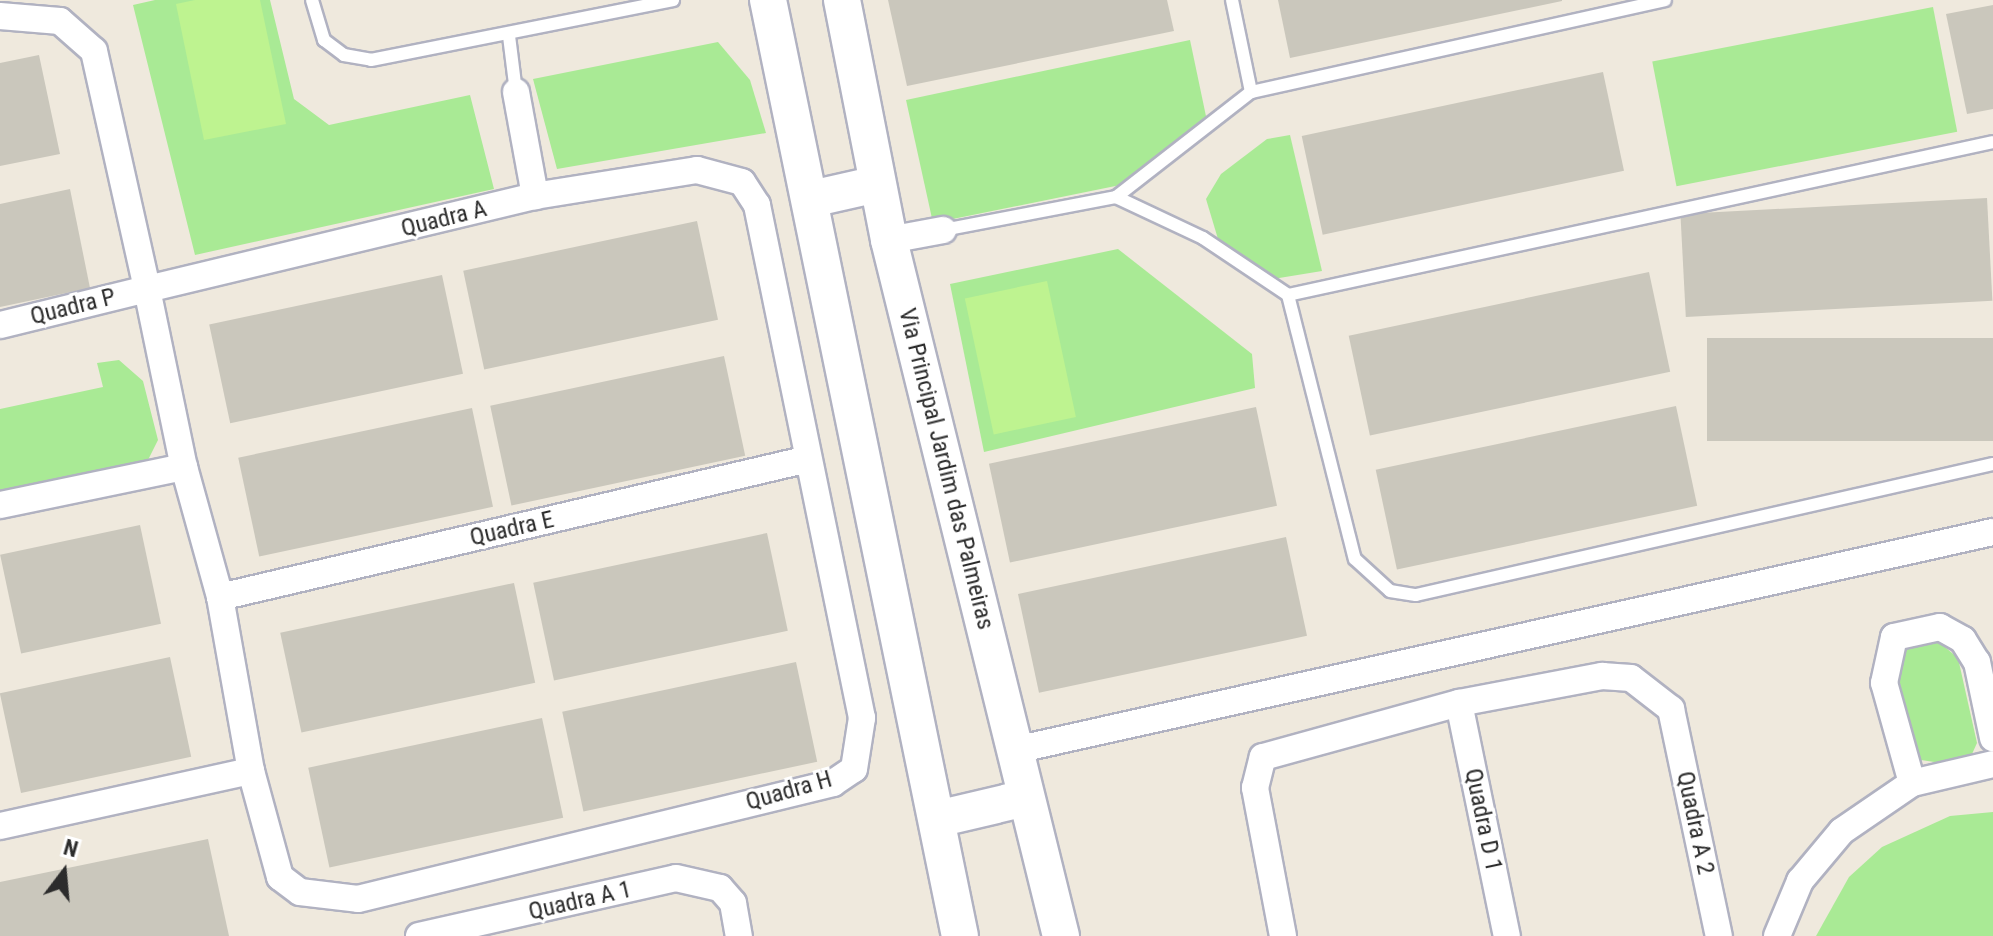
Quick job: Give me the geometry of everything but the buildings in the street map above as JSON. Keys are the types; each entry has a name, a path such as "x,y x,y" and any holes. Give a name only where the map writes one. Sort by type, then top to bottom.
{"street":[{"path":"768,0 960,936"},
{"name":"Via Principal Jardim das Palmeiras","path":"842,0 889,240 1061,936"},
{"path":"0,16 60,21 94,51 184,467 220,597 251,771 0,826"},
{"path":"516,92 535,196"},
{"name":"Quadra A","path":"147,289 535,196 697,170 742,182"},
{"name":"Quadra H","path":"251,771 280,877 300,892 358,899 833,783 854,769 862,718 804,460 757,205 742,182"},
{"path":"811,199 877,184"},
{"path":"889,240 943,230"},
{"name":"Quadra P","path":"0,325 147,289"},
{"name":"Quadra E","path":"220,597 804,460"},
{"path":"0,505 184,467"},
{"path":"1015,750 1993,532"},
{"path":"1912,783 1884,683 1894,637 1940,627 1963,640 1977,662 1993,738"},
{"name":"Quadra A 2","path":"1459,703 1602,676 1631,678 1671,709 1719,936"},
{"path":"1283,936 1255,788 1255,769 1274,751 1459,703"},
{"name":"Quadra D 1","path":"1459,703 1507,936"},
{"path":"1777,936 1800,881 1842,831 1912,783 1993,764"},
{"path":"937,819 1026,798"},
{"name":"Quadra A 1","path":"419,936 514,926 676,878 704,879 733,903 739,936"}],"lane":[{"path":"312,0 324,40 344,55 399,57 673,0"},
{"path":"1232,0 1251,92"},
{"path":"943,230 1116,197 1251,92 1665,0"},
{"path":"509,36 516,92"},
{"path":"1288,295 1993,142"},
{"path":"1116,197 1203,238 1288,295 1355,559 1390,591 1416,595 1993,464"}],"green space":[{"path":"155,0 270,0 294,99 329,125 470,95 494,189 195,255 133,5"},
{"path":"195,0 260,0 286,124 204,140 176,4"},
{"path":"1933,7 1957,132 1676,186 1652,62"},
{"path":"1190,40 1207,121 1140,181 933,223 906,100"},
{"path":"718,42 750,80 766,133 557,169 533,79"},
{"path":"1290,135 1322,271 1273,279 1218,239 1206,199 1221,174 1267,139"},
{"path":"1118,249 1252,354 1255,388 984,452 950,284"},
{"path":"1047,281 1076,417 994,434 965,298"},
{"path":"119,360 143,381 158,440 146,464 0,502 0,409 103,387 97,363"},
{"path":"1933,637 1958,658 1977,743 1972,754 1941,763 1921,760 1914,748 1895,661 1897,649"},
{"path":"1993,812 1993,936 1816,936 1849,877 1882,847 1950,816"}]}
